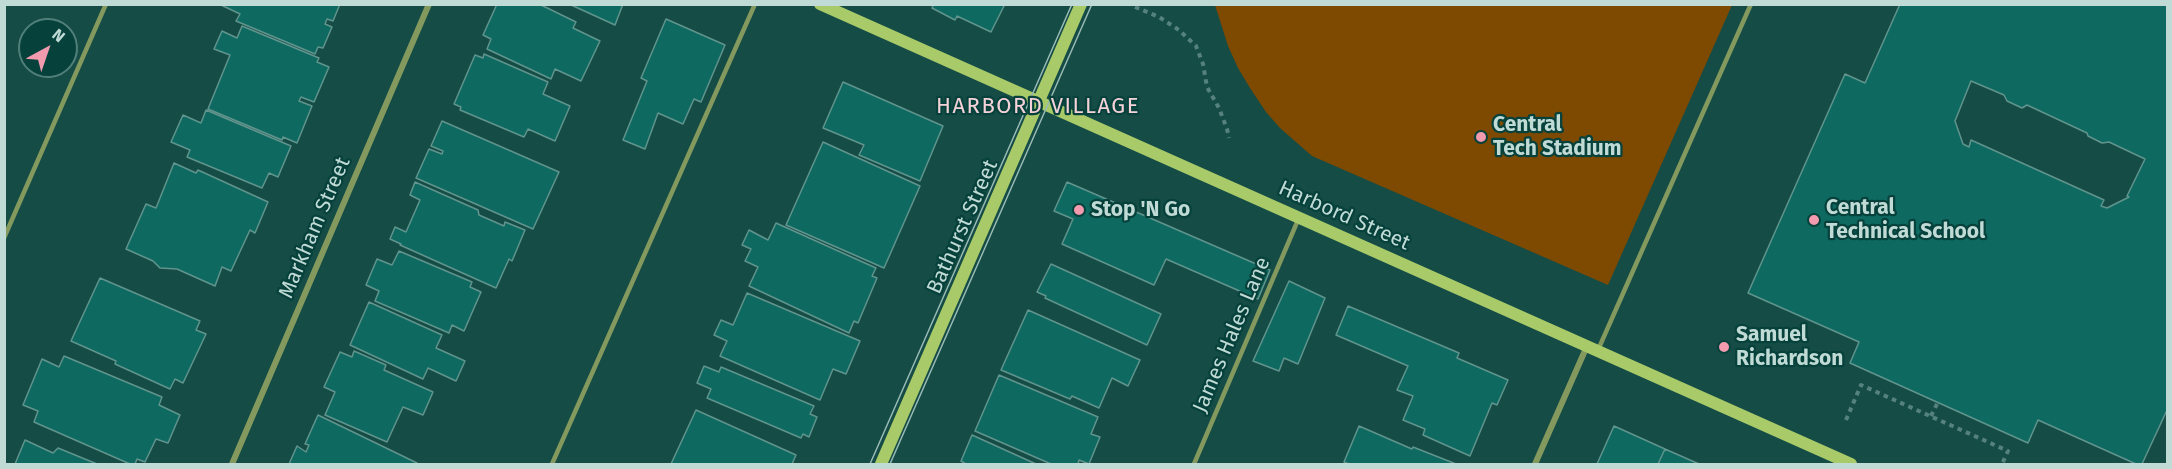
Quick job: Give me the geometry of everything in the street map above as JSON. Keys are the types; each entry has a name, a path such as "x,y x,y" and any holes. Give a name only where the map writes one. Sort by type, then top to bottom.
{"street":[{"name":"Markham Street","path":"232,465 429,4"},
{"name":"Harbord Street","path":"820,4 1851,465"},
{"name":"Bathurst Street","path":"881,465 1081,4"},
{"path":"1535,465 1593,348"}],"lane":[{"path":"4,238 106,4"},
{"path":"552,465 755,4"},
{"path":"1593,348 1751,4"},
{"name":"James Hales Lane","path":"1194,465 1299,217"}],"path":[{"path":"1135,7 1159,17 1179,30 1196,46 1203,64 1207,87 1219,108 1229,138"},
{"path":"1846,420 1861,385 2008,451 2002,465"},
{"path":"1931,416 1938,402"}],"shaded area":[{"name":"Central Tech Stadium","path":"1215,4 1732,5 1608,285 1312,156 1280,128 1250,88 1228,46"}],"building":[{"path":"219,4 340,4 333,21 327,19 325,24 332,27 323,48 318,47 315,54 236,21 240,14"},
{"path":"497,4 539,4 576,22 573,28 600,41 581,81 555,69 551,79 487,49 491,39 483,35"},
{"path":"569,4 623,4 615,25"},
{"path":"929,4 1005,4 991,32 957,16 955,20 932,8 933,6"},
{"path":"1900,4 2168,4 2168,408 2142,464 2136,464 2038,420 2028,443 1850,363 1859,342 1748,293 1845,74 1865,83","holes":["1971,81 2004,95 2007,101 2022,108 2027,105 2087,133 2088,136 2102,143 2109,142 2145,159 2127,196 2129,197 2107,208 2101,206 2104,200 1971,140 1969,147 1963,144 1955,121"]},
{"path":"666,19 725,45 701,102 694,99 683,124 658,113 645,149 623,140 647,81 641,78"},
{"path":"242,26 319,58 317,62 329,67 314,102 301,97 299,101 312,106 297,143 283,137 282,140 208,109 230,55 214,49 222,31 237,38"},
{"path":"484,54 548,82 543,94 570,106 555,141 528,129 524,137 460,110 461,107 454,104 475,55 483,58"},
{"path":"843,82 943,126 920,181 859,155 864,145 823,128"},
{"path":"206,110 291,146 278,177 269,173 262,188 187,157 190,150 171,142 183,115 201,123"},
{"path":"442,121 559,172 533,229 416,178 429,149 442,154 443,151 431,146"},
{"path":"823,142 920,186 884,268 786,225"},
{"path":"174,163 196,173 198,170 268,202 255,233 250,230 231,271 222,267 215,286 177,269 160,268 153,261 126,249 146,204 156,208"},
{"path":"415,182 478,210 479,215 504,226 505,222 525,230 512,261 509,259 496,288 390,239 395,227 406,232 420,200 410,195"},
{"path":"1067,182 1270,270 1258,299 1166,259 1154,285 1062,244 1073,219 1054,211"},
{"path":"776,223 876,268 872,276 877,278 858,323 854,321 849,333 749,286 758,267 745,261 751,249 742,245 749,230 768,240"},
{"path":"399,251 472,282 470,287 481,292 464,331 452,325 449,333 375,301 379,291 366,285 377,259 392,265"},
{"path":"1051,264 1161,314 1147,345 1045,298 1046,296 1037,292"},
{"path":"100,278 200,321 196,330 206,334 183,383 175,379 170,389 71,341"},
{"path":"1289,281 1325,298 1298,364 1284,358 1279,371 1253,361"},
{"path":"747,293 860,341 846,374 833,369 820,400 720,356 727,341 714,335 721,320 733,325"},
{"path":"369,302 442,335 436,348 465,361 456,381 428,368 423,379 350,345"},
{"path":"1348,306 1459,353 1457,358 1508,380 1497,405 1492,403 1470,456 1423,435 1425,429 1403,420 1413,396 1397,390 1408,366 1336,335"},
{"path":"1028,310 1140,360 1128,386 1112,378 1099,408 1072,396 1070,399 1001,370"},
{"path":"354,351 386,365 384,370 433,392 423,415 403,407 387,442 325,415 335,392 324,387 340,352 352,357"},
{"path":"64,356 162,397 159,405 180,415 168,443 156,439 145,462 137,459 135,464 130,464 34,422 38,411 23,405 42,359 59,367"},
{"path":"704,366 719,372 721,367 814,406 810,414 817,417 809,437 803,434 801,438 707,398 711,389 697,383"},
{"path":"999,375 1098,417 1091,434 1100,437 1089,464 1079,460 1078,464 1051,464 975,431"},
{"path":"696,410 796,455 792,464 671,464"},
{"path":"318,415 417,464 289,464 297,446 306,452 309,445 305,444"},
{"path":"1359,426 1412,449 1413,447 1456,464 1349,464 1344,462"},
{"path":"1614,426 1665,449 1658,464 1597,464"},
{"path":"972,435 1036,464 966,464 961,461"},
{"path":"25,440 53,453 58,448 97,464 15,464"},
{"path":"1665,449 1699,464 1658,464"}],"tram line":[{"path":"870,464 1072,4"},
{"path":"890,464 1092,4"}],"place":[{"name":"Central Tech Stadium","path":"1481,137"},
{"name":"Stop 'N Go","path":"1079,210"},
{"name":"Central Technical School","path":"1814,220"},
{"name":"Samuel Richardson","path":"1724,347"}],"district":[{"name":"HARBORD VILLAGE","path":"1038,107"}]}
